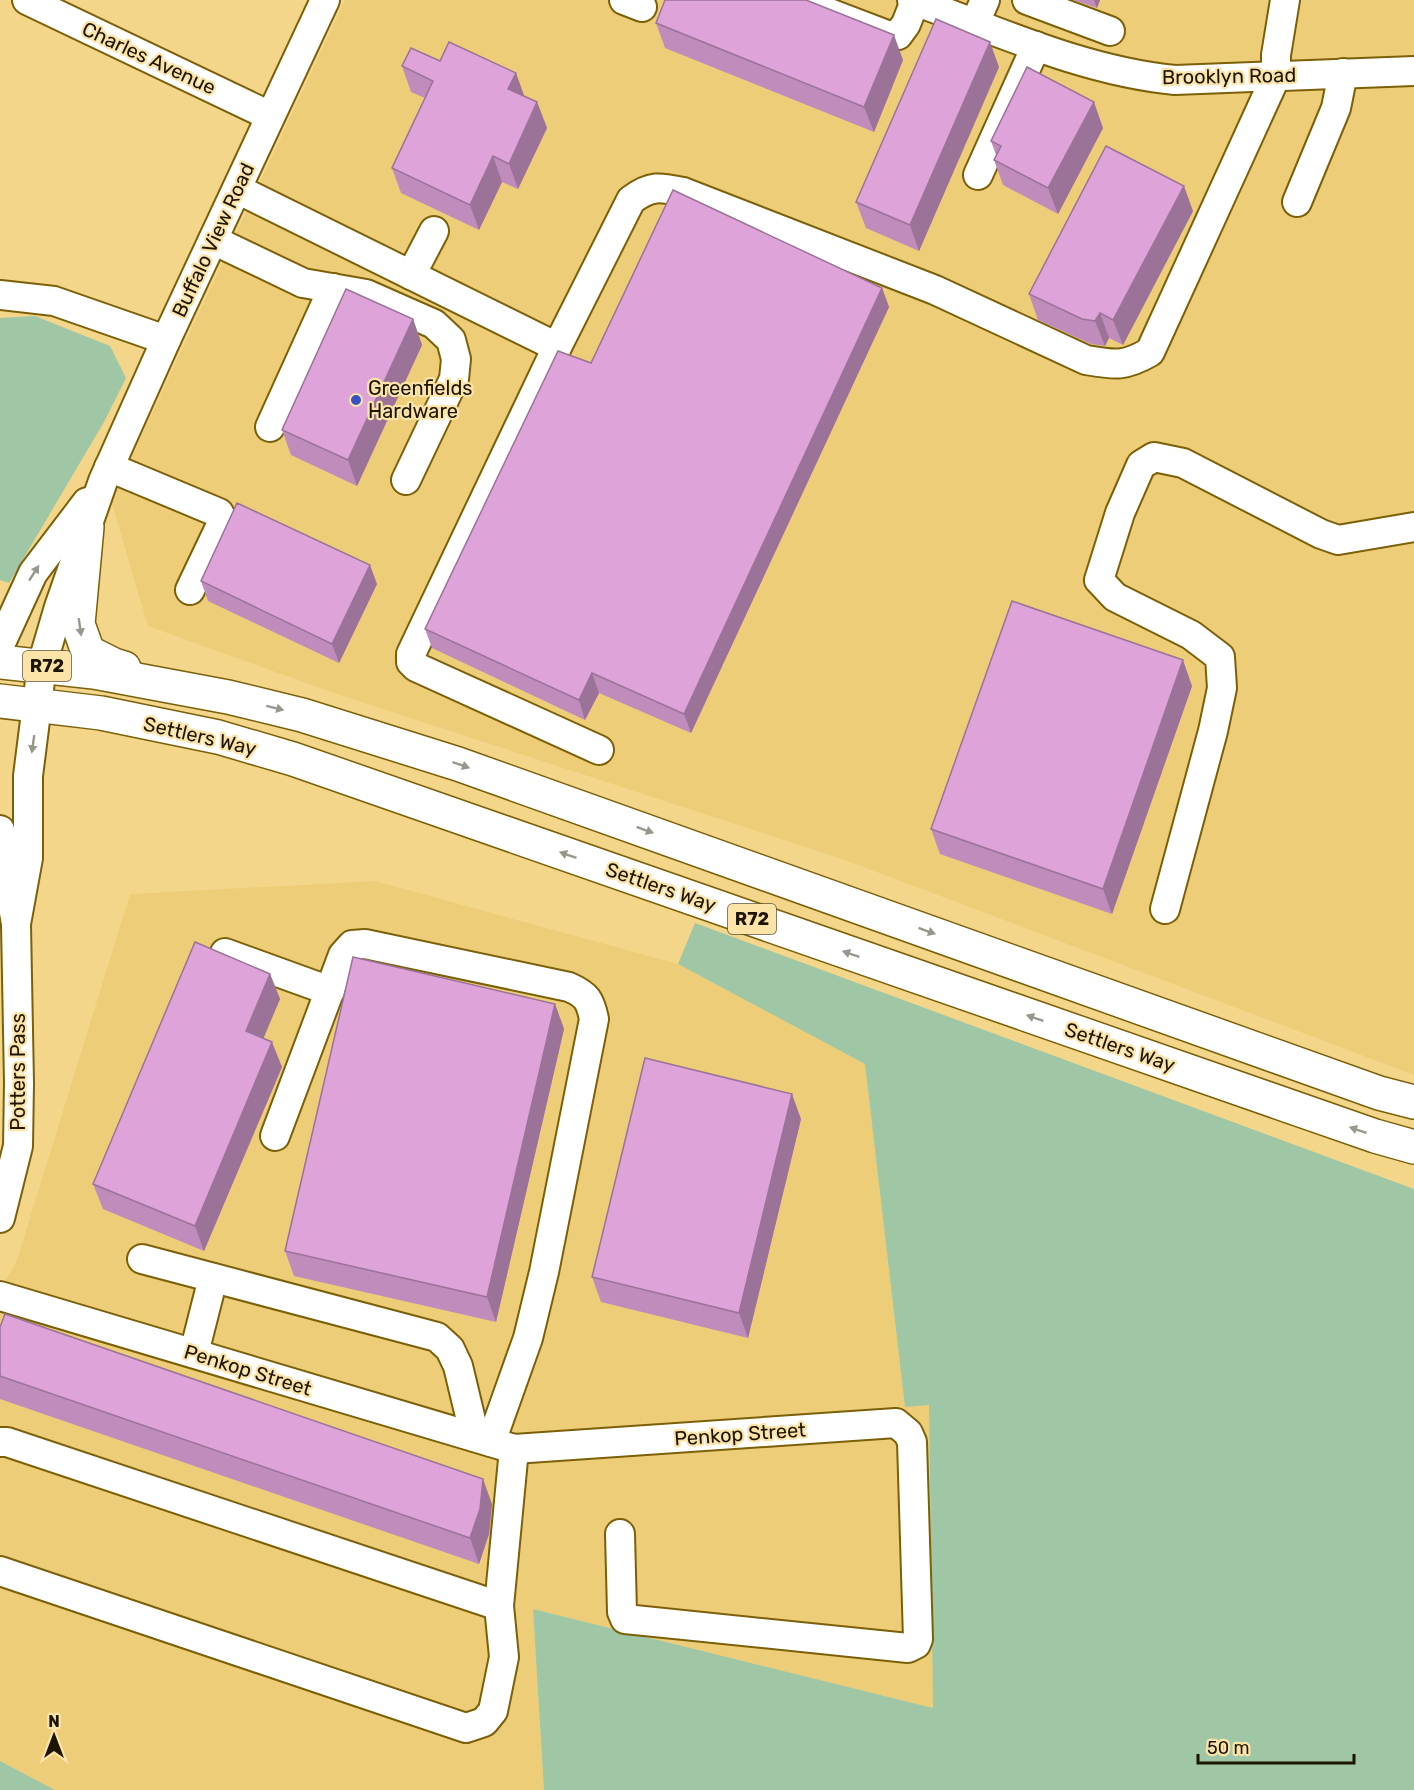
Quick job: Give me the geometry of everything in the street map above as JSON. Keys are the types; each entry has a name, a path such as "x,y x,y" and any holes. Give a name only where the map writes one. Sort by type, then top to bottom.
{"main road":[{"path":"87,527 78,624 88,652 114,665 228,697"},
{"name":"Settlers Way","path":"0,662 94,672 228,697 302,715 458,764 1379,1093 1414,1102"},
{"name":"Settlers Way","path":"0,701 101,713 218,737 293,759 1375,1136 1414,1147"}],"street":[{"name":"Charles Avenue","path":"27,0 270,116"},
{"name":"Buffalo View Road","path":"42,665 106,474 325,0"},
{"path":"795,0 887,35 898,34 902,30 914,1"},
{"path":"1027,0 1110,31"},
{"path":"599,750 416,668 411,662 411,654 557,347 631,200 645,189 663,188 683,192 935,290 1086,360 1112,365 1131,363 1150,352 1276,76 1276,55 1286,0"},
{"name":"Brooklyn Road","path":"914,1 980,11 1036,46 1081,62 1143,77 1175,80 1414,71"},
{"path":"978,176 1036,46"},
{"path":"1297,202 1336,108 1344,74"},
{"path":"237,189 557,347"},
{"path":"411,275 434,231"},
{"path":"213,240 303,283 366,294 434,324 451,340 456,359 454,379 406,480"},
{"path":"270,427 333,288"},
{"path":"0,295 54,301 166,340"},
{"path":"1165,909 1201,779 1222,688 1220,657 1191,635 1115,597 1099,580 1120,513 1141,465 1154,457 1183,463 1321,534 1338,540 1414,527"},
{"name":"Buffalo View Road","path":"0,645 33,573 106,474"},
{"path":"106,474 219,513 222,519 221,525 190,590"},
{"name":"Potters Pass","path":"16,924 28,858 28,776 42,665"},
{"name":"Potters Pass","path":"0,830 16,924 19,1022 18,1146 0,1218"},
{"path":"0,1570 466,1728 484,1722 493,1711 504,1657 499,1606 493,1442 528,1338 544,1272 594,1019 591,1005 583,993 569,987 365,944 352,945 343,954 275,1136"},
{"path":"225,953 330,991"},
{"path":"142,1259 437,1337 450,1349 493,1442"},
{"path":"194,1353 213,1278"},
{"name":"Penkop Street","path":"0,1296 493,1442 896,1424 908,1433 912,1442 918,1639 916,1644 908,1648 625,1619 622,1612 620,1534"},
{"path":"0,1442 7,1442 499,1606"}],"shaded area":[{"path":"345,0 1414,0 1414,1075 845,860 334,693 148,626 111,501"},
{"path":"375,881 678,964 865,1064 905,1407 929,1404 933,1708 533,1609 544,1790 55,1790 0,1761 0,1288 16,1263 130,894"}],"green space":[{"path":"35,316 110,346 126,378 104,422 9,583 0,580 0,318"},
{"path":"695,923 1414,1189 1414,1790 544,1790 533,1609 933,1708 929,1405 905,1407 865,1064 678,964"},
{"path":"0,1761 55,1790 0,1790"}],"building":[{"path":"665,0 806,0 894,35 864,107 656,23"},
{"path":"936,19 990,42 910,225 856,202"},
{"path":"449,42 516,73 508,89 537,102 509,164 493,156 470,205 392,168 433,81 402,66 411,48 440,61"},
{"path":"1027,67 1094,102 1048,188 994,160 1001,146 991,141"},
{"path":"1106,146 1184,186 1113,320 1100,313 1095,321 1082,319 1029,294"},
{"path":"673,190 882,288 684,714 592,673 579,700 425,629 558,351 591,363"},
{"name":"Greenfields Hardware","path":"346,289 413,319 348,460 282,430"},
{"path":"237,503 370,565 332,644 201,581"},
{"path":"1012,601 1183,660 1103,889 931,829"},
{"path":"195,942 270,974 246,1031 272,1042 195,1226 93,1184"},
{"path":"353,957 555,1004 487,1297 285,1251"},
{"path":"645,1058 792,1094 739,1313 592,1277"},
{"path":"5,1314 483,1479 480,1509 470,1538 0,1376 0,1327"}],"place":[{"name":"Greenfields Hardware","path":"356,400"}]}
